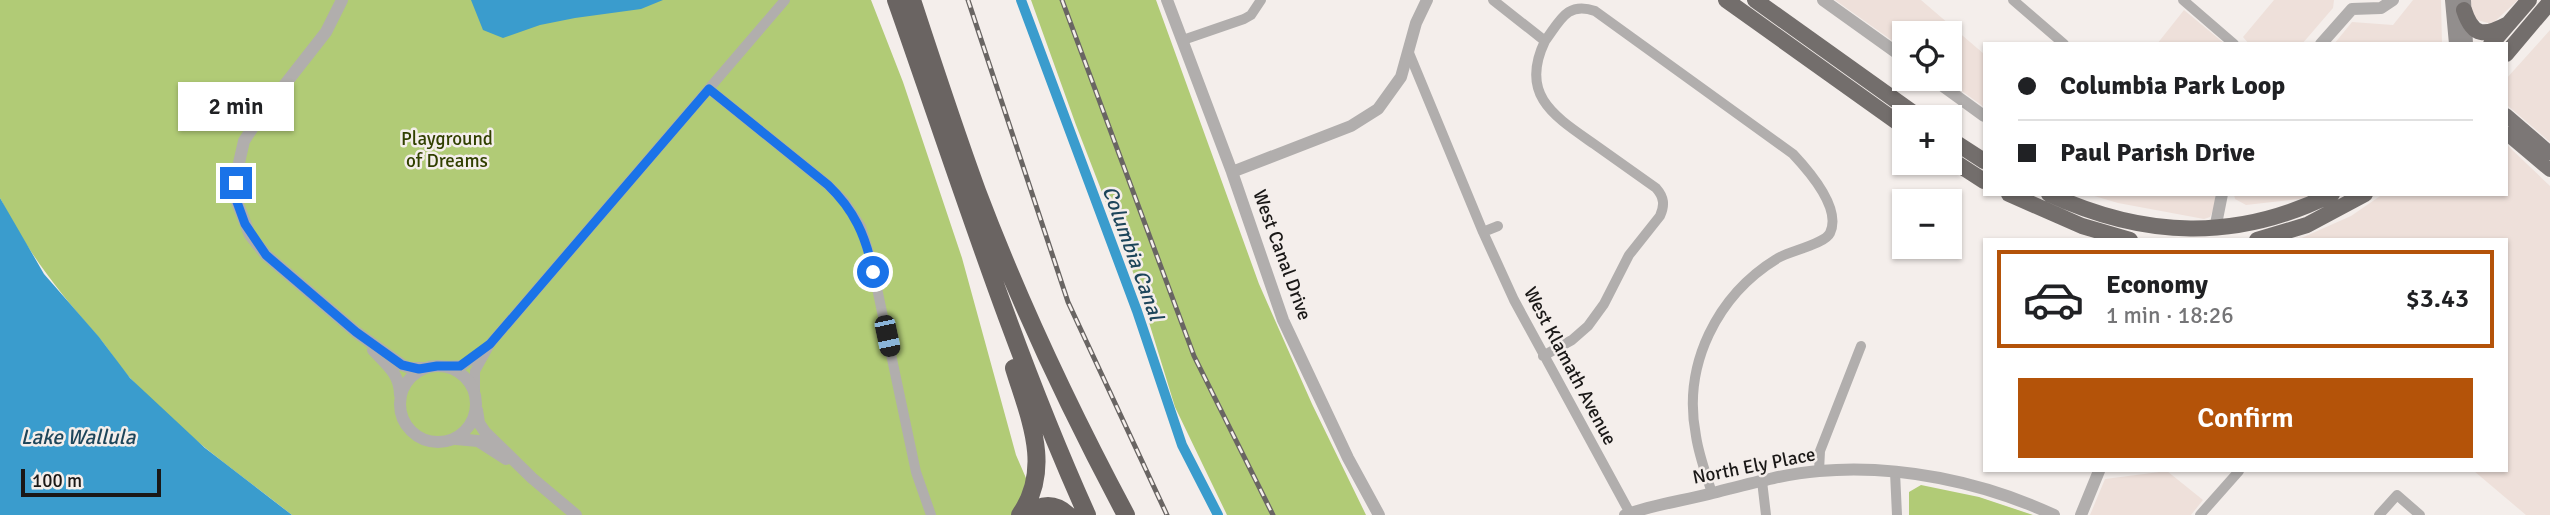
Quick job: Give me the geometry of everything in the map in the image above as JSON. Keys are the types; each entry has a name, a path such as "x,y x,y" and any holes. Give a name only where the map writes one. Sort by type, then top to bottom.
{"highway":[{"path":"896,0 975,230 1044,417 1087,515"},
{"path":"912,0 964,155 994,233 1070,407 1126,515"},
{"path":"1726,0 1892,118"},
{"path":"1755,0 1902,105"},
{"path":"2493,42 2529,0"},
{"path":"2508,52 2550,2"},
{"path":"2460,3 2470,24 2479,32 2488,33 2508,24"},
{"path":"1962,147 1983,160"},
{"path":"1962,167 1983,180"},
{"path":"2014,196 2082,226 2123,238"},
{"path":"2053,196 2129,223 2173,229 2215,229 2290,212 2327,196"},
{"path":"2264,238 2307,225 2361,196"},
{"path":"975,230 999,322 1037,446 1035,482 1030,501 1020,515"},
{"path":"1028,515 1039,507 1048,505 1059,508 1068,515"}],"main road":[{"path":"2455,42 2460,3"},
{"path":"2460,3 2466,42"},
{"path":"2508,117 2550,153"},
{"path":"2508,135 2550,170"}],"street":[{"path":"342,0 326,32 244,141 237,165 236,189 240,214 257,246 356,332 405,366 425,368 464,365 490,344 785,0"},
{"name":"West Canal Drive","path":"1167,0 1232,172 1283,320 1348,458 1379,515"},
{"path":"1183,40 1244,19 1251,15 1261,0"},
{"path":"1232,172 1333,134 1370,116 1395,87 1427,0"},
{"path":"1493,0 1545,41"},
{"path":"1823,0 1892,49"},
{"path":"2013,0 2062,42"},
{"path":"2183,0 2232,42"},
{"path":"2323,42 2354,4 2381,8 2393,0"},
{"path":"1543,356 1572,340 1596,316 1629,255 1660,216 1663,202 1662,194 1656,188 1562,121 1545,105 1537,86 1540,53 1545,41 1565,14 1572,9 1587,8 1595,11 1793,154 1805,166 1825,197 1832,219 1831,231 1823,240 1781,256 1750,277 1727,302 1707,338 1696,374 1693,414 1698,446 1712,493"},
{"name":"West Klamath Avenue","path":"1409,53 1483,232 1543,356 1629,514"},
{"path":"709,89 828,185 849,208 861,227 871,260 916,472 931,515"},
{"path":"1950,91 1983,115"},
{"path":"2215,229 2222,196"},
{"path":"1483,232 1498,226"},
{"path":"356,332 394,372 399,384 402,419 415,435 433,442 464,438 478,440 532,478 576,515"},
{"path":"453,440 471,424 476,400 475,371 490,344"},
{"path":"1819,471 1820,452 1861,346"},
{"path":"444,366 456,370 466,378 476,400 483,429 532,478"},
{"path":"400,399 409,379 425,368"},
{"name":"North Ely Place","path":"1629,514 1762,481 1819,471 1895,472 1936,478 2000,494 2054,515"},
{"path":"1895,472 1897,515"},
{"path":"2081,515 2099,472"},
{"path":"2200,515 2238,472"},
{"path":"1762,481 1766,515"},
{"path":"2379,515 2397,495 2420,515"}],"shaded area":[{"path":"1835,0 1921,0 1946,21 1892,21 1892,40"},
{"path":"2274,0 2334,0 2333,8 2304,42 2247,42 2243,37"},
{"path":"2413,0 2441,0 2442,42 2336,42 2352,22 2393,25"},
{"path":"2469,0 2518,0 2492,24 2477,20 2469,13"},
{"path":"2184,10 2223,42 2159,42"},
{"path":"2550,30 2550,142 2508,106 2508,77"},
{"path":"1962,35 1983,53 1983,106 1962,91"},
{"path":"2508,146 2550,186 2550,515 2526,515 2475,472 2508,472 2508,238 2302,238 2351,216 2380,196 2508,196"},
{"path":"2094,196 2215,196 2215,206 2210,217 2204,219"},
{"path":"2234,196 2310,196 2246,205"},
{"path":"2168,472 2203,500 2191,515 2090,515 2105,479"}],"green space":[{"name":"Playground of Dreams","path":"0,0 871,0 903,82 962,258 1016,455 1042,515 292,515 189,434 132,380 55,285 10,217 0,198"},
{"path":"1031,0 1156,0 1259,284 1312,404 1366,515 1227,515 1175,407 1136,280"},
{"path":"1921,485 1979,497 2033,515 1909,515 1909,492"}],"water":[{"path":"471,0 663,0 641,9 540,25 503,38 483,30"},
{"name":"Lake Wallula","path":"0,198 44,274 99,337 130,378 205,448 292,515 0,515"}],"waterway":[{"name":"Columbia Canal","path":"1021,0 1137,311 1182,445 1218,515"}],"railway":[{"path":"968,0 1068,302 1167,515"},
{"path":"1062,0 1194,356 1273,515"}],"route":[{"path":"236,183 240,214 257,246 356,332 402,365 415,369 460,366 468,363 490,344 664,138 709,89 844,201 861,227 873,272"}]}
